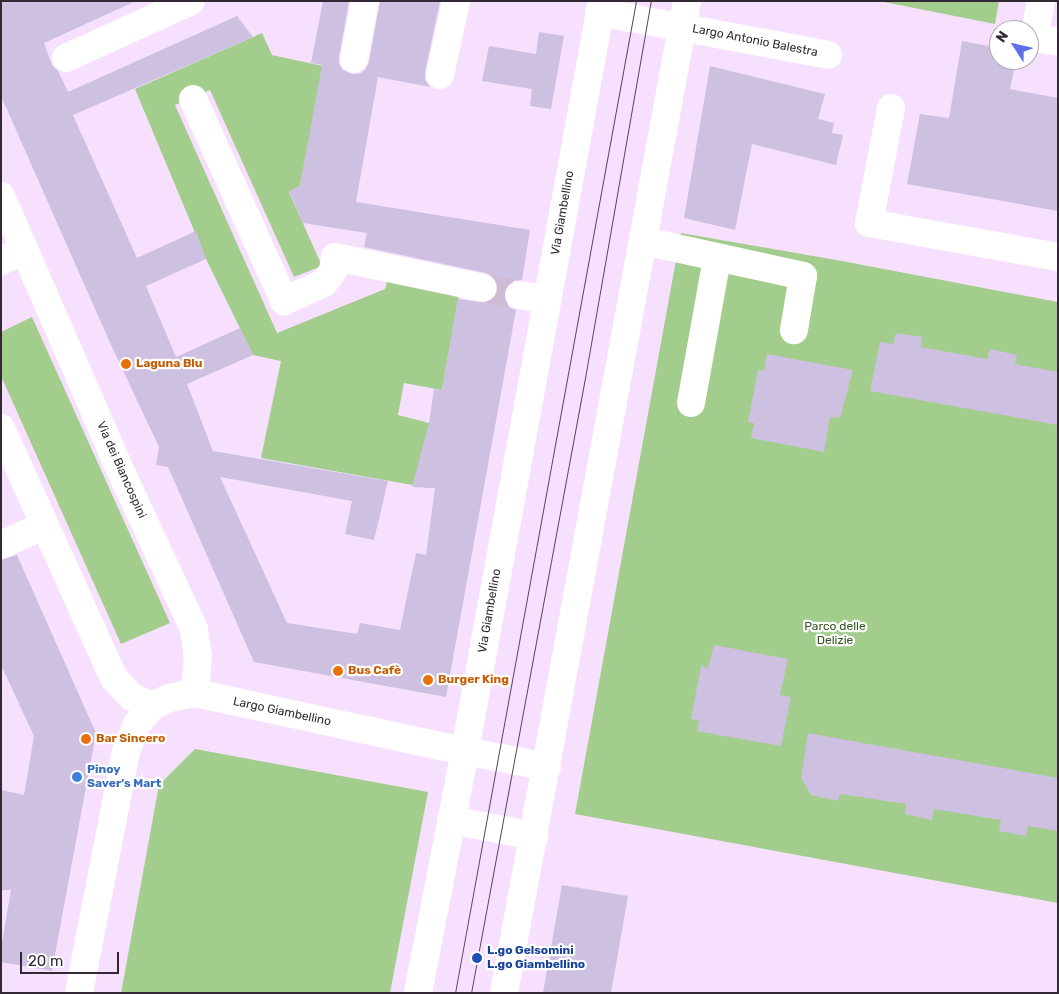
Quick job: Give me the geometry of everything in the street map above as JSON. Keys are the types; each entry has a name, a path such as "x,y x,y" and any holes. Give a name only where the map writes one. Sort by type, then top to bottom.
{"street":[{"path":"66,58 191,1"},
{"path":"354,59 365,1"},
{"path":"440,75 456,1"},
{"path":"1041,1 1034,38 1058,42"},
{"name":"Via Giambellino","path":"465,751 601,7 684,14"},
{"path":"504,993 644,241 684,14"},
{"name":"Largo Antonio Balestra","path":"684,14 828,55"},
{"path":"193,99 284,301 324,283 332,271 335,257 483,288"},
{"path":"891,108 869,223 1058,257"},
{"name":"Via dei Biancospini","path":"1,196 13,255 116,461 194,629 198,656 195,693"},
{"path":"644,241 803,276 794,330"},
{"path":"691,403 717,258"},
{"path":"519,294 547,299"},
{"path":"1,428 114,678 132,697 152,706 138,724 126,752 79,993"},
{"path":"1,526 41,517"},
{"path":"1,545 41,517"},
{"name":"Largo Giambellino","path":"152,706 169,698 195,693 465,751"},
{"path":"418,993 465,751 547,767"},
{"path":"451,820 534,836"}],"green space":[{"path":"879,1 999,1 996,20 989,20 989,23"},
{"path":"262,33 272,55 323,66 300,186 289,192 322,266 294,277 210,90 175,105 277,333 385,289 388,278 459,294 442,390 404,383 398,415 429,423 437,449 429,488 261,458 281,361 253,355 206,259 135,89"},
{"name":"Parco delle Delizie","path":"681,233 1058,302 1058,903 575,814"},
{"path":"32,317 170,623 121,644 1,376 1,332"},
{"path":"195,749 428,792 390,993 121,993 159,785"}],"building":[{"path":"1,1 136,1 44,43 52,65 58,71 68,92 237,16 253,37 73,115 137,258 196,231 206,259 146,286 176,357 240,328 253,355 187,384 213,451 388,481 374,540 345,534 352,501 220,477 287,623 357,634 360,623 400,630 416,553 426,555 435,488 412,487 429,423 434,389 442,390 458,299 488,303 495,298 498,284 494,277 486,273 364,247 367,233 303,223 289,191 300,186 322,65 311,63 323,1 349,1 339,64 343,70 352,74 359,74 365,70 369,62 380,1 440,1 425,72 425,80 430,87 378,77 356,202 530,230 522,280 513,281 506,286 504,292 505,301 509,307 516,310 446,697 254,662 168,467 156,465 159,447 111,345 1,96"},
{"path":"539,32 564,36 551,109 530,106 532,89 482,81 489,46 536,54"},
{"path":"962,41 989,46 989,70 1014,70 1010,89 1058,98 1058,211 907,184 920,114 949,118"},
{"path":"710,66 825,94 818,119 834,123 832,133 843,135 836,165 752,144 735,230 684,218"},
{"path":"896,333 922,337 921,347 987,359 990,349 1017,355 1015,364 1058,372 1058,425 870,391 880,342 893,344"},
{"path":"767,354 853,370 840,418 830,417 824,452 751,438 754,423 748,422 758,370 764,371"},
{"path":"17,555 96,733 52,971 1,962 1,948 11,890 1,890 1,790 24,795 34,736 1,665 1,560"},
{"path":"714,645 788,659 780,695 791,697 781,746 697,731 699,720 691,719 701,666 708,668"},
{"path":"808,733 1058,778 1058,831 1028,826 1026,836 999,831 1001,820 934,809 932,820 905,814 906,804 840,794 838,801 811,795 801,778"},
{"path":"562,885 628,896 611,993 543,993"}],"tunnel":[{"path":"483,288 519,295"}],"tram line":[{"path":"455,993 636,1"},
{"path":"471,993 585,378 651,1"}],"place":[{"name":"Laguna Blu","path":"126,364"},
{"name":"Bus Cafè","path":"338,671"},
{"name":"Burger King","path":"428,680"},
{"name":"Bar Sincero","path":"86,739"},
{"name":"Pinoy Saver's Mart","path":"77,777"},
{"name":"L.go Gelsomini L.go Giambellino","path":"477,958"}]}
